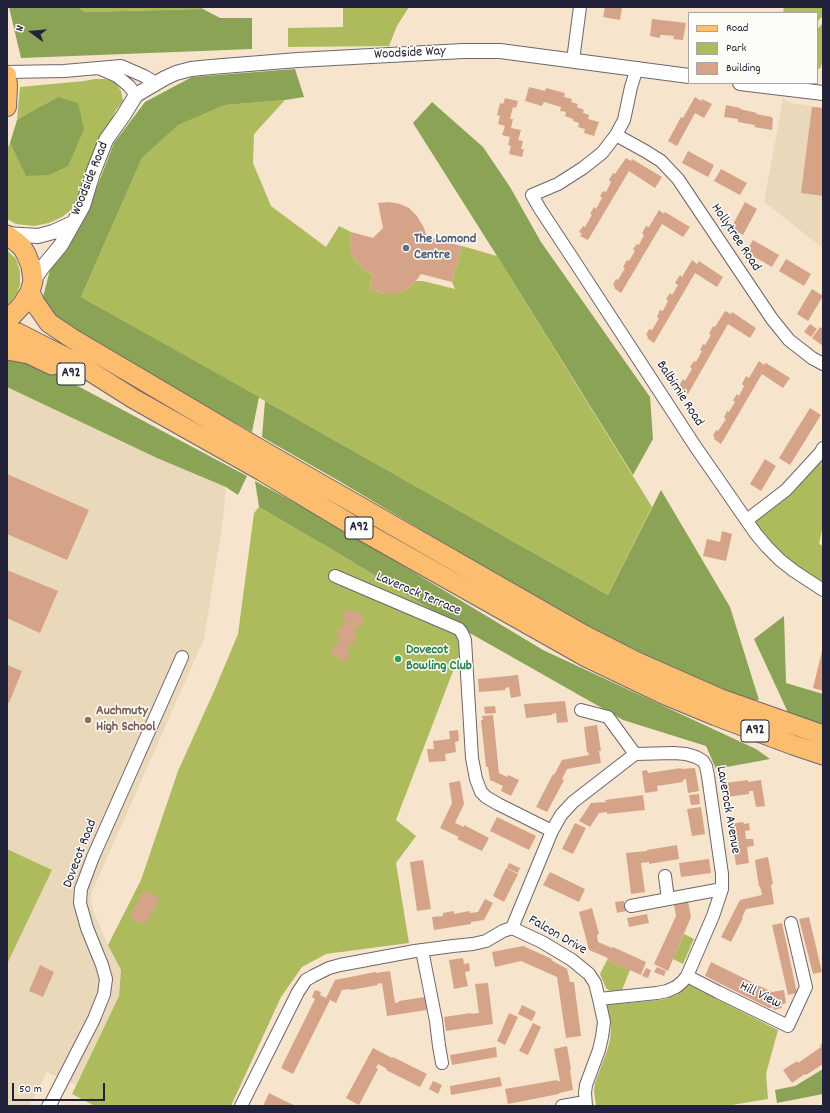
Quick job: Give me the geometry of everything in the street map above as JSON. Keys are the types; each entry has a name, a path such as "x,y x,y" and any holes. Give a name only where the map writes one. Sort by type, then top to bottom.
{"highway":[{"name":"A92","path":"7,234 22,247 26,254 30,266 31,286 35,303 49,323 250,444 584,635 793,745 823,755"},
{"path":"7,321 22,306 31,286"},
{"name":"A92","path":"7,332 18,333 76,363 134,399 262,471 352,525 586,657 663,694 719,707 823,735"},
{"name":"A92","path":"7,350 29,354 66,372 134,399"}],"main road":[{"path":"7,78 7,107"}],"street":[{"path":"573,60 580,7"},
{"name":"Woodside Way","path":"136,95 176,73 211,67 322,58 463,51 500,51 688,76"},
{"path":"7,78 121,66 156,83"},
{"path":"98,68 117,76 129,86 136,95"},
{"path":"616,135 624,120 631,87 637,68"},
{"path":"748,84 823,93"},
{"name":"Woodside Road","path":"31,286 42,268 61,245 83,206 93,173 106,140 136,95"},
{"name":"Balbirnie Road","path":"616,135 602,153 583,168 558,184 532,195 698,450 756,534 780,560 823,590"},
{"name":"Hollytree Road","path":"616,135 661,161 678,179 772,319 789,340 812,358 823,364"},
{"name":"Woodside Road","path":"7,234 38,236 53,232 73,223"},
{"path":"747,520 786,490 823,448"},
{"name":"Laverock Terrace","path":"335,576 460,629 465,640 472,758 476,779 481,792 486,797 498,804 552,831"},
{"name":"Dovecot Road","path":"53,1105 94,1019 104,994 106,979 102,964 87,928 80,899 81,889 93,857 182,657"},
{"path":"512,928 552,831 561,815 573,802 635,754 608,717 581,710"},
{"name":"Laverock Avenue","path":"599,999 667,991 676,987 682,982 687,976 713,916 722,889 722,874 706,766 703,761 686,754 635,754"},
{"path":"665,876 668,899"},
{"path":"631,906 722,889"},
{"name":"Hill View","path":"687,976 788,1026 806,987 791,923"},
{"name":"Falcon Drive","path":"241,1106 298,992 306,980 329,968 340,965 422,950 486,941 503,931 512,928 542,942 572,960 581,966 595,983 604,1022 599,1050 586,1085 586,1104"},
{"path":"422,950 436,1021 442,1063"},
{"path":"562,1106 586,1104"}],"shaded area":[{"path":"783,99 792,103 823,108 823,248 764,202"},
{"name":"Auchmuty High School","path":"7,387 157,458 226,487 223,520 204,639 91,894 94,913 121,970 119,996 76,1085 47,1072 29,1106 7,1106"}],"green space":[{"path":"9,7 78,7 85,12 203,9 220,18 252,18 252,49 21,58"},
{"path":"78,7 201,7 203,9 85,12"},
{"path":"343,7 409,7 397,26 389,46 288,47 288,28 343,27"},
{"path":"784,7 823,7 823,16 818,21 818,12 783,12"},
{"path":"823,23 823,60 820,69 818,68 818,28"},
{"path":"295,69 304,97 225,105 178,125 142,158 81,297 259,397 252,432 71,331 52,314 43,297 50,270 67,250 89,208 114,143 145,102 192,77"},
{"path":"105,79 115,82 121,91 123,101 116,110 99,140 83,181 79,196 71,210 62,217 49,223 34,226 16,224 7,219 7,149 10,143 26,175 58,97 17,120 20,87"},
{"path":"58,97 78,103 84,129 68,166 49,175 26,176 10,143 17,120"},
{"path":"285,100 254,134 253,163 271,206 326,247 339,226 351,232 351,250 355,260 367,272 373,274 370,289 385,294 398,293 407,289 416,281 423,281 455,289 452,282 462,246 497,256 652,507 608,595 81,297 142,158 177,125 225,105"},
{"path":"432,102 483,147 510,187 541,242 650,397 653,439 633,475 413,123"},
{"path":"7,250 16,259 20,271 20,285 16,295 7,306"},
{"path":"7,357 27,359 247,476 238,495 226,487 157,458 7,387"},
{"path":"265,401 608,595 661,490 730,607 759,700 721,699 634,649 590,629 262,437"},
{"path":"823,448 823,526 819,544 823,546 823,581 821,589 794,571 747,520"},
{"path":"255,481 332,523 543,650 756,749 770,759 716,769 706,746 623,720 468,632 259,507"},
{"path":"259,507 468,632 396,820 416,836 396,863 409,943 326,954 302,967 281,997 231,1106 95,1106 72,1094 119,996 121,970 108,945 141,880 178,771 238,634 254,513"},
{"path":"784,616 786,683 823,694 823,730 791,719 754,639"},
{"path":"7,849 52,870 7,964"},
{"path":"684,934 694,939 683,964 673,959"},
{"path":"607,960 630,970 622,990 610,991 606,988 600,974"},
{"path":"687,984 778,1030 766,1074 768,1099 726,1106 596,1106 594,1091 595,1083 610,1040 611,1027 607,1005 668,998 677,995"},
{"path":"823,1069 823,1094 777,1103 775,1090 795,1086"}],"building":[{"path":"605,7 622,7 620,20 603,17"},
{"path":"652,19 686,23 683,40 673,39 674,36 660,35 660,38 650,36"},
{"path":"529,87 545,91 546,88 565,93 564,97 572,99 571,102 578,104 577,107 584,110 583,113 589,115 588,119 599,122 594,136 584,133 585,129 578,127 579,123 565,116 566,112 560,111 561,107 544,102 542,106 525,101"},
{"path":"695,97 701,101 702,99 712,104 704,118 695,113 677,146 668,141 681,117 683,118"},
{"path":"505,98 518,101 516,108 513,107 510,119 513,119 511,128 521,130 518,140 523,141 521,149 524,149 522,157 509,154 511,146 508,145 510,137 502,135 505,126 498,124 500,116 497,115 500,103 503,104"},
{"path":"726,105 772,117 772,130 754,127 755,125 738,122 738,119 724,117"},
{"path":"812,107 823,108 823,196 801,193"},
{"path":"688,151 714,165 708,177 682,163"},
{"path":"626,158 631,161 632,159 662,177 655,188 629,171 588,240 580,236 582,234 579,232 583,226 585,227 592,215 590,214 594,207 596,209 602,198 600,196 603,191 606,192 611,182 609,180 613,173 615,174"},
{"path":"721,169 747,183 740,195 714,181"},
{"name":"The Lomond Centre","path":"389,202 400,204 409,208 417,216 427,237 462,246 452,282 421,274 407,289 397,294 385,294 370,289 373,274 367,272 355,260 351,250 351,232 373,238 383,228 378,203"},
{"path":"745,202 757,209 743,235 731,228"},
{"path":"659,210 690,227 683,237 662,224 621,293 614,288 615,287 613,285 616,279 618,280 625,268 623,267 627,260 629,261 635,251 633,249 637,244 639,245 644,235 642,233 646,226 649,227"},
{"path":"753,240 779,255 772,267 746,252"},
{"path":"786,259 811,274 804,286 779,271"},
{"path":"692,260 697,264 699,261 723,277 717,287 695,273 654,343 647,338 648,336 646,335 649,329 652,330 659,318 657,317 660,310 663,311 668,301 666,299 670,293 672,295 678,285 675,283 680,275 682,277"},
{"path":"812,289 823,296 808,321 797,314"},
{"path":"725,311 731,314 732,312 756,328 750,338 728,324 688,394 680,389 681,387 679,386 683,379 685,381 692,369 690,367 694,361 696,362 702,351 700,350 703,344 705,345 711,335 709,334 713,326 715,327"},
{"path":"810,324 817,329 811,337 804,332"},
{"path":"820,327 823,329 823,346 812,338"},
{"path":"759,361 764,365 766,363 790,378 783,388 762,374 721,444 714,439 715,437 713,436 716,430 718,431 726,419 724,418 727,411 729,412 735,402 733,400 737,394 739,396 744,386 742,384 746,376 749,378"},
{"path":"810,408 821,415 790,465 779,458"},
{"path":"765,459 776,466 761,491 750,484"},
{"path":"7,474 89,510 67,560 7,534"},
{"path":"722,531 732,534 726,561 703,556 707,539 720,542"},
{"path":"7,570 58,591 40,633 7,618"},
{"path":"347,609 364,615 360,627 356,626 354,632 357,633 353,644 350,643 347,650 350,651 347,661 330,655 334,645 337,646 340,638 336,637 340,627 343,628 346,621 342,620"},
{"path":"823,651 823,691 813,688"},
{"path":"7,665 22,671 9,703 7,702"},
{"path":"518,675 521,696 511,698 509,687 505,688 506,690 479,692 478,679"},
{"path":"565,701 568,722 557,723 556,713 552,715 526,718 524,704"},
{"path":"495,706 496,713 485,714 484,707"},
{"path":"493,715 499,773 519,780 511,796 501,791 503,786 490,780 488,767 486,767 481,720 483,720 482,716"},
{"path":"597,725 601,751 599,751 601,763 567,769 562,779 564,780 547,812 536,807 562,760 589,755 587,752 584,727"},
{"path":"458,730 459,741 455,742 456,752 445,754 446,761 429,762 427,749 434,749 433,741 450,739 449,731"},
{"path":"681,768 695,768 699,791 688,793 686,779 683,780 683,782 657,786 658,791 645,793 642,771 647,770 648,773"},
{"path":"748,780 748,782 761,780 765,806 756,807 753,791 749,791 749,794 727,797 725,783"},
{"path":"460,781 464,804 455,823 464,827 464,825 489,838 482,851 457,839 459,837 440,828 452,803 449,783"},
{"path":"699,794 700,804 691,805 689,795"},
{"path":"643,795 645,810 607,814 607,812 599,813 590,827 579,821 591,803 606,802 605,800"},
{"path":"701,807 705,834 692,836 687,809"},
{"path":"497,817 536,836 529,850 490,831"},
{"path":"743,822 744,824 749,823 750,830 745,831 746,839 753,839 754,845 747,847 749,863 736,865 730,824"},
{"path":"575,823 586,828 573,854 562,849"},
{"path":"677,845 679,859 649,864 649,862 641,863 645,892 631,894 626,853 647,851"},
{"path":"768,857 773,884 771,885 774,904 746,909 731,942 721,937 740,900 762,895 760,886 759,887 755,860"},
{"path":"709,859 711,873 681,877 679,863"},
{"path":"423,860 431,909 417,911 410,862"},
{"path":"509,863 520,868 518,873 507,868"},
{"path":"506,868 518,874 504,902 493,896"},
{"path":"550,872 585,889 579,902 543,885"},
{"path":"144,890 160,899 145,925 129,917"},
{"path":"485,899 493,903 484,920 471,922 471,924 434,930 432,917 443,916 443,913 454,911 454,914 469,911 470,913 478,912"},
{"path":"624,901 626,911 617,913 615,902"},
{"path":"688,901 691,917 668,971 654,964 676,916 674,904"},
{"path":"592,908 599,934 597,935 598,942 646,962 641,975 607,960 608,958 589,950 579,912"},
{"path":"647,914 649,923 629,927 627,918"},
{"path":"809,917 822,972 813,974 799,919"},
{"path":"782,923 797,993 788,995 772,925"},
{"path":"523,946 552,959 551,960 567,969 570,982 574,982 581,1036 566,1038 557,977 521,961 495,967 492,952"},
{"path":"463,958 464,964 469,963 470,971 465,972 468,986 454,989 449,960"},
{"path":"711,962 772,992 784,990 786,1003 781,1005 782,1008 774,1010 773,1007 769,1008 705,976"},
{"path":"40,965 54,972 43,997 29,991"},
{"path":"657,967 666,971 664,976 654,972"},
{"path":"646,968 651,970 648,978 642,976"},
{"path":"390,971 395,1003 425,997 427,1010 387,1016 382,983 351,990 342,990 336,1003 330,1000 293,1074 281,1068 315,999 312,997 315,990 321,992 320,995 326,998 335,980 375,972"},
{"path":"488,983 493,1024 446,1031 444,1017 479,1013 475,984"},
{"path":"522,1005 536,1012 532,1021 518,1014"},
{"path":"509,1013 518,1017 505,1045 497,1041"},
{"path":"533,1023 541,1027 528,1055 519,1051"},
{"path":"823,1043 823,1064 792,1083 783,1070 797,1061 798,1063 821,1047 820,1045"},
{"path":"567,1046 573,1090 508,1104 505,1089 557,1080 560,1081 554,1049"},
{"path":"496,1047 497,1057 452,1065 450,1055"},
{"path":"373,1048 427,1074 420,1087 386,1070 387,1069 378,1064 376,1068 378,1069 359,1105 346,1098"},
{"path":"500,1077 502,1086 451,1095 450,1086"},
{"path":"433,1081 442,1085 438,1094 429,1089"},
{"path":"269,1093 283,1100 296,1106 263,1106"}],"place":[{"name":"The Lomond Centre","path":"406,248"},
{"name":"Dovecot Bowling Club","path":"398,659"},
{"name":"Auchmuty High School","path":"88,720"}]}
